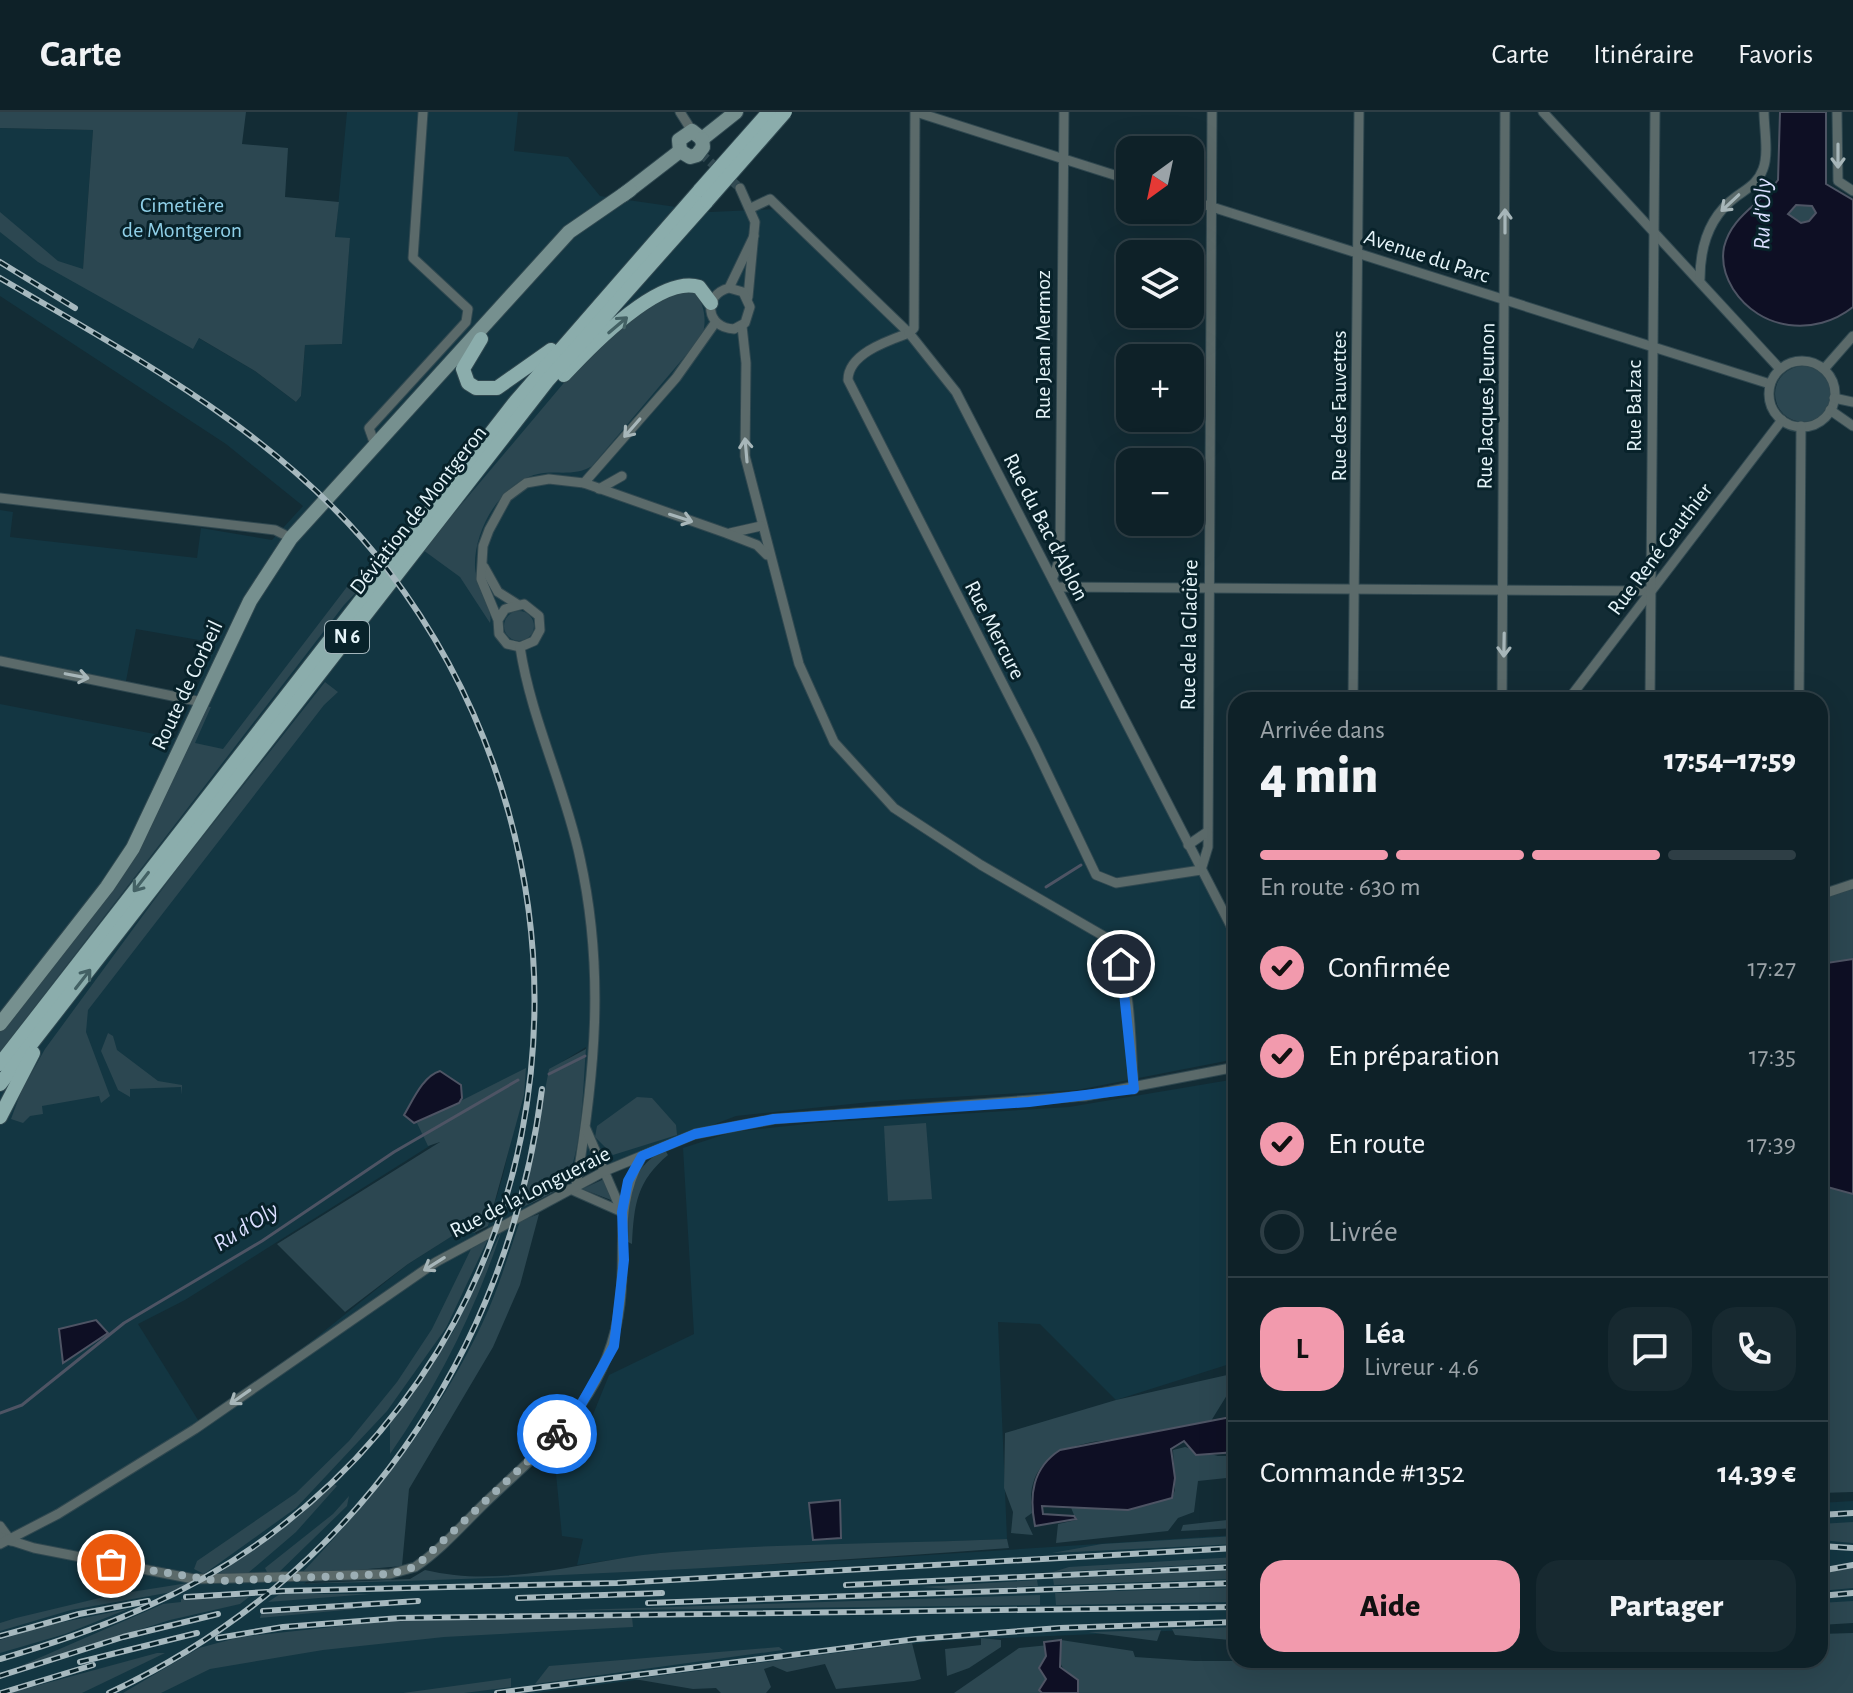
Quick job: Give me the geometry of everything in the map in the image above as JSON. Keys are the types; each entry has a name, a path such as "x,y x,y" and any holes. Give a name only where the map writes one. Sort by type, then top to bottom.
{"main road":[{"path":"697,135 703,147 697,155 690,157 680,151 681,136 697,135 736,112"},
{"name":"N 6","path":"703,195 769,112"},
{"name":"N 6","path":"703,195 785,112"},
{"name":"Route de Corbeil","path":"435,380 481,339 574,238 680,151"},
{"name":"Route de Corbeil","path":"0,1024 121,867 157,803 257,588 291,538 569,232 630,190"},
{"name":"Déviation de Montgeron","path":"0,1064 566,340 703,195"},
{"name":"Déviation de Montgeron","path":"0,1084 538,393 703,195"},
{"path":"538,393 553,386 627,317 672,286 699,287 711,303"},
{"path":"481,339 463,369 468,383 487,390 497,388 566,340"},
{"path":"0,1117 54,1015"}],"street":[{"path":"375,445 369,428 466,322 468,309 413,258 423,112"},
{"path":"680,112 697,135"},
{"path":"909,333 914,328 916,112 1116,176"},
{"name":"Rue Jean Mermoz","path":"1053,577 1060,558 1064,112"},
{"name":"Rue de la Glacière","path":"1201,870 1208,847 1212,112"},
{"name":"Rue des Fauvettes","path":"1353,692 1359,112"},
{"name":"Rue Jacques Jeunon","path":"1502,692 1505,112"},
{"path":"1543,112 1780,369"},
{"name":"Rue Balzac","path":"1650,692 1655,112"},
{"path":"1700,279 1705,236 1718,215 1734,198 1753,186 1764,168 1764,112"},
{"path":"1837,112 1838,181 1853,191"},
{"path":"740,188 751,208 754,236 748,297 750,312 742,326 746,363 745,456 799,664 820,715 848,759 894,808 981,865 1107,938 1114,947 1122,970 1134,1089"},
{"name":"Rue du Bac d'Ablon","path":"751,208 770,199 909,333 956,392 1228,921"},
{"name":"Avenue du Parc","path":"1204,204 1770,384"},
{"path":"729,288 754,236"},
{"path":"742,326 726,329 715,323 710,315 711,303 719,291 729,288 748,297"},
{"path":"584,483 676,378 715,323"},
{"name":"Rue Mercure","path":"909,333 853,362 848,373 852,389 1034,745 1096,875 1116,883 1201,870"},
{"path":"1824,369 1853,336"},
{"path":"1807,361 1824,369 1834,388 1830,410 1818,422 1801,426 1782,420 1770,403 1770,384 1780,369 1788,364 1807,361"},
{"path":"1834,398 1853,402"},
{"path":"1830,410 1853,426"},
{"name":"Rue René Gauthier","path":"1574,692 1782,420"},
{"path":"1799,692 1801,426"},
{"path":"599,489 622,476"},
{"path":"481,560 498,592 517,604 530,607 541,623 534,641 520,647 502,639 498,620 486,596 481,560 483,546 507,497 526,483 549,479 584,483 757,545 769,557"},
{"path":"0,498 275,530 291,538"},
{"path":"726,533 743,533 761,526"},
{"path":"1057,587 1651,591"},
{"path":"498,620 505,609 517,604"},
{"path":"520,647 525,680 555,762 583,874 594,960 597,1026 586,1129 573,1188 622,1212"},
{"path":"0,661 202,702"},
{"path":"1188,845 1207,832"},
{"path":"1828,892 1853,884"},
{"name":"Rue de la Longueraie","path":"11,1541 195,1429 436,1262 605,1171 695,1134 774,1119 1029,1102 1134,1089 1228,1069"},
{"path":"586,1129 622,1212"},
{"path":"0,1537 194,1579 390,1574 421,1563 574,1417 597,1381 614,1346 624,1260 622,1212 628,1181 642,1156"},
{"path":"0,1526 11,1541"},
{"path":"0,1544 11,1541"}],"shaded area":[{"path":"347,112 518,112 514,151 568,157 600,196 711,212 777,209 889,315 954,391 1228,914 1228,1061 1077,1090 880,1101 736,1116 566,1181 586,1047 562,1062 560,1092 537,1189 504,1296 474,1371 357,1535 304,1584 804,1563 1228,1536 1228,1628 936,1641 535,1693 0,1693 0,704 175,738 216,643 136,629 126,681 0,657 0,510 13,512 10,537 197,558 201,528 272,540 303,506 226,444 0,296 0,128 93,130 83,270 255,371 296,402 301,396 305,345 341,344 350,238 335,238","holes":["523,1087 503,1175 483,1243 469,1225 408,1264 203,1428 138,1324 185,1300"]},
{"path":"1228,1080 1228,1365 1116,1400 1040,1324 998,1322 1007,1539 660,1553 577,1565 583,1539 562,1536 554,1453 590,1422 609,1375 694,1334 683,1148 732,1132 816,1123 1069,1107"},
{"path":"1853,1501 1853,1602 1828,1604 1828,1503"}],"green space":[{"name":"Cimetière de Montgeron","path":"0,112 246,112 242,144 288,148 285,197 339,202 335,237 350,238 342,344 305,345 301,396 296,402 255,371 199,338 193,349 38,262 0,232 0,212 58,261 83,269 93,130 0,128"},
{"path":"1796,205 1812,206 1816,213 1809,221 1801,223 1788,214"},
{"path":"694,292 704,313 702,336 592,466 579,471 538,474 525,479 512,487 492,510 479,538 475,566 491,617 490,623 460,577 423,550 573,372 620,328 669,293"},
{"path":"1803,366 1823,374 1831,394 1823,414 1803,422 1783,414 1775,394 1783,374"},
{"path":"356,575 367,581 344,605 0,1052 0,1032 108,894 206,706 211,707 195,743 223,749"},
{"path":"519,611 530,615 534,626 530,637 519,641 508,637 504,626 508,615"},
{"path":"325,682 338,692 324,705 88,1010 86,1032 110,1096 101,1103 99,1096 42,1106 43,1114 30,1116 23,1123 11,1119 21,1092 45,1049 177,869"},
{"path":"1853,885 1853,959 1828,963 1828,893"},
{"path":"108,1033 113,1036 117,1050 158,1081 182,1085 182,1095 181,1087 130,1089 130,1097 118,1090 101,1051"},
{"path":"586,1049 578,1140 569,1174 554,1192 523,1207 549,1069"},
{"path":"526,1068 524,1095 488,1226 474,1233 468,1226 408,1264 345,1312 277,1244 440,1142 428,1146 417,1123"},
{"path":"637,1097 652,1098 676,1125 677,1135 613,1155 595,1137 597,1126"},
{"path":"926,1123 932,1199 888,1201 884,1126"},
{"path":"665,1150 668,1155 650,1174 639,1194 632,1244 628,1242 629,1215 636,1177 652,1158"},
{"path":"604,1179 611,1200 582,1189"},
{"path":"1828,1183 1853,1191 1853,1492 1828,1493"},
{"path":"539,1214 520,1285 493,1347 409,1489 402,1566 300,1575 354,1516 423,1427 482,1324 520,1221"},
{"path":"502,1230 454,1346 390,1454 390,1423 453,1332"},
{"path":"488,1239 446,1328 387,1411 296,1508 204,1574 194,1569 197,1561 296,1493 349,1441 397,1382 432,1329 471,1249"},
{"path":"1228,1375 1228,1393 1211,1421 1164,1433 1097,1441 1055,1455 1041,1468 1032,1487 1032,1513 1025,1518 1033,1535 1011,1533 1013,1512 1004,1488 1005,1433 1116,1400"},
{"path":"1185,1447 1228,1456 1228,1478 1198,1481 1194,1512 1178,1518 1168,1531 1056,1543 1058,1524 1076,1520 1070,1505 1117,1509 1172,1498 1175,1490 1173,1450"},
{"path":"334,1484 337,1486 296,1532 248,1573 215,1576 280,1531"},
{"path":"349,1496 347,1506 274,1577 267,1572 265,1568 333,1514"},
{"path":"1228,1520 1228,1528 1181,1531 1183,1525"},
{"path":"1853,1522 1853,1543 1828,1541 1828,1524"},
{"path":"1228,1536 1228,1544 1052,1553 1102,1544"},
{"path":"1007,1539 1009,1548 829,1561 559,1575 289,1584 410,1579 425,1570 455,1575 514,1575 660,1553 703,1550"},
{"path":"1228,1557 1228,1563 1053,1572 1069,1567"},
{"path":"1853,1564 1853,1588 1828,1590 1828,1569"},
{"path":"1228,1570 1228,1579 1054,1585 1053,1579"},
{"path":"1037,1580 1038,1586 963,1590 921,1587"},
{"path":"188,1583 172,1592 71,1610 0,1631 0,1623 16,1618 112,1595"},
{"path":"1228,1587 1228,1602 1056,1605 1055,1593"},
{"path":"280,1594 370,1594 268,1602"},
{"path":"1040,1595 1040,1605 545,1611"},
{"path":"249,1597 240,1604 170,1620 9,1671 163,1604 181,1602 181,1599"},
{"path":"1853,1601 1853,1623 1828,1625 1828,1603"},
{"path":"356,1605 355,1609 260,1618 261,1614"},
{"path":"128,1609 65,1634 0,1653 0,1640 43,1626"},
{"path":"632,1617 633,1627 444,1637 323,1650 210,1669 161,1693 123,1693 199,1648 240,1637 387,1621"},
{"path":"1228,1627 1228,1640 1175,1635 1172,1629"},
{"path":"1161,1630 1157,1641 1088,1632"},
{"path":"1853,1633 1853,1693 1078,1693 1078,1680 1063,1668 1060,1660 1061,1640 1133,1651 1135,1657 1228,1661 1228,1668 1828,1668 1828,1634"},
{"path":"981,1638 1001,1640 1001,1647 969,1668 947,1676 945,1649 981,1645"},
{"path":"912,1643 921,1679 914,1681 836,1689 825,1664 787,1672 773,1666 764,1669 771,1687 766,1693 721,1693 716,1688 693,1689 634,1679"},
{"path":"1049,1645 1052,1693 954,1693 1019,1648"},
{"path":"779,1647 783,1650 535,1684 549,1666"},
{"path":"165,1653 82,1693 10,1693"},
{"path":"511,1678 511,1687 464,1693 403,1693"}],"water":[{"path":"1780,112 1826,112 1826,184 1853,200 1853,307 1822,323 1789,325 1758,314 1744,303 1726,274 1723,253 1728,236 1740,218 1778,180","holes":["1796,205 1812,206 1816,213 1809,221 1801,223 1788,214"]},
{"path":"1853,959 1853,1194 1828,1187 1828,963"},
{"path":"440,1071 461,1085 462,1098 459,1103 414,1123 404,1115 424,1083"},
{"path":"96,1320 108,1333 63,1363 59,1329"},
{"path":"1228,1418 1228,1453 1196,1455 1184,1441 1171,1449 1175,1478 1172,1498 1128,1510 1042,1506 1043,1514 1074,1516 1076,1519 1035,1526 1032,1504 1038,1474 1060,1450"},
{"path":"840,1500 841,1538 813,1540 809,1503"},
{"path":"1061,1640 1060,1667 1078,1680 1078,1693 1042,1693 1039,1690 1046,1679 1039,1668 1046,1656 1044,1642"}],"waterway":[{"name":"Ru d'Oly","path":"1046,887 1081,865"},
{"name":"Ru d'Oly","path":"549,1074 585,1056"},
{"name":"Ru d'Oly","path":"0,1413 22,1405 124,1323 262,1241 394,1152 518,1080"}],"tunnel":[{"path":"700,153 740,188"}],"railway":[{"path":"0,262 75,308"},
{"path":"0,278 158,372 258,441 348,523 388,570 461,687 508,812 532,942 531,1073 505,1201 454,1322 379,1432 279,1528 214,1572 110,1622 0,1659"},
{"path":"109,1693 196,1645 275,1588 344,1522 404,1448 454,1367 494,1280 524,1187 542,1089"},
{"path":"1828,1515 1853,1513"},
{"path":"1828,1546 1853,1548"},
{"path":"186,1597 283,1591 617,1583 1228,1548"},
{"path":"1828,1570 1853,1565"},
{"path":"846,1585 1228,1567"},
{"path":"648,1603 1228,1583"},
{"path":"518,1598 662,1593"},
{"path":"1828,1595 1853,1593"},
{"path":"0,1636 79,1614 148,1601"},
{"path":"263,1611 418,1601"},
{"path":"218,1638 283,1627 400,1618 1228,1607"},
{"path":"0,1676 123,1637 218,1614"},
{"path":"497,1693 916,1639 1060,1628 1228,1622"},
{"path":"80,1662 197,1633"},
{"path":"1,1693 93,1665"}],"way so far":[{"path":"111,1564 219,1581 390,1574 415,1567 557,1434"}],"route":[{"path":"557,1434 574,1417 614,1346 624,1260 622,1212 628,1181 642,1156 695,1134 774,1119 1029,1102 1134,1089 1121,964"}]}
